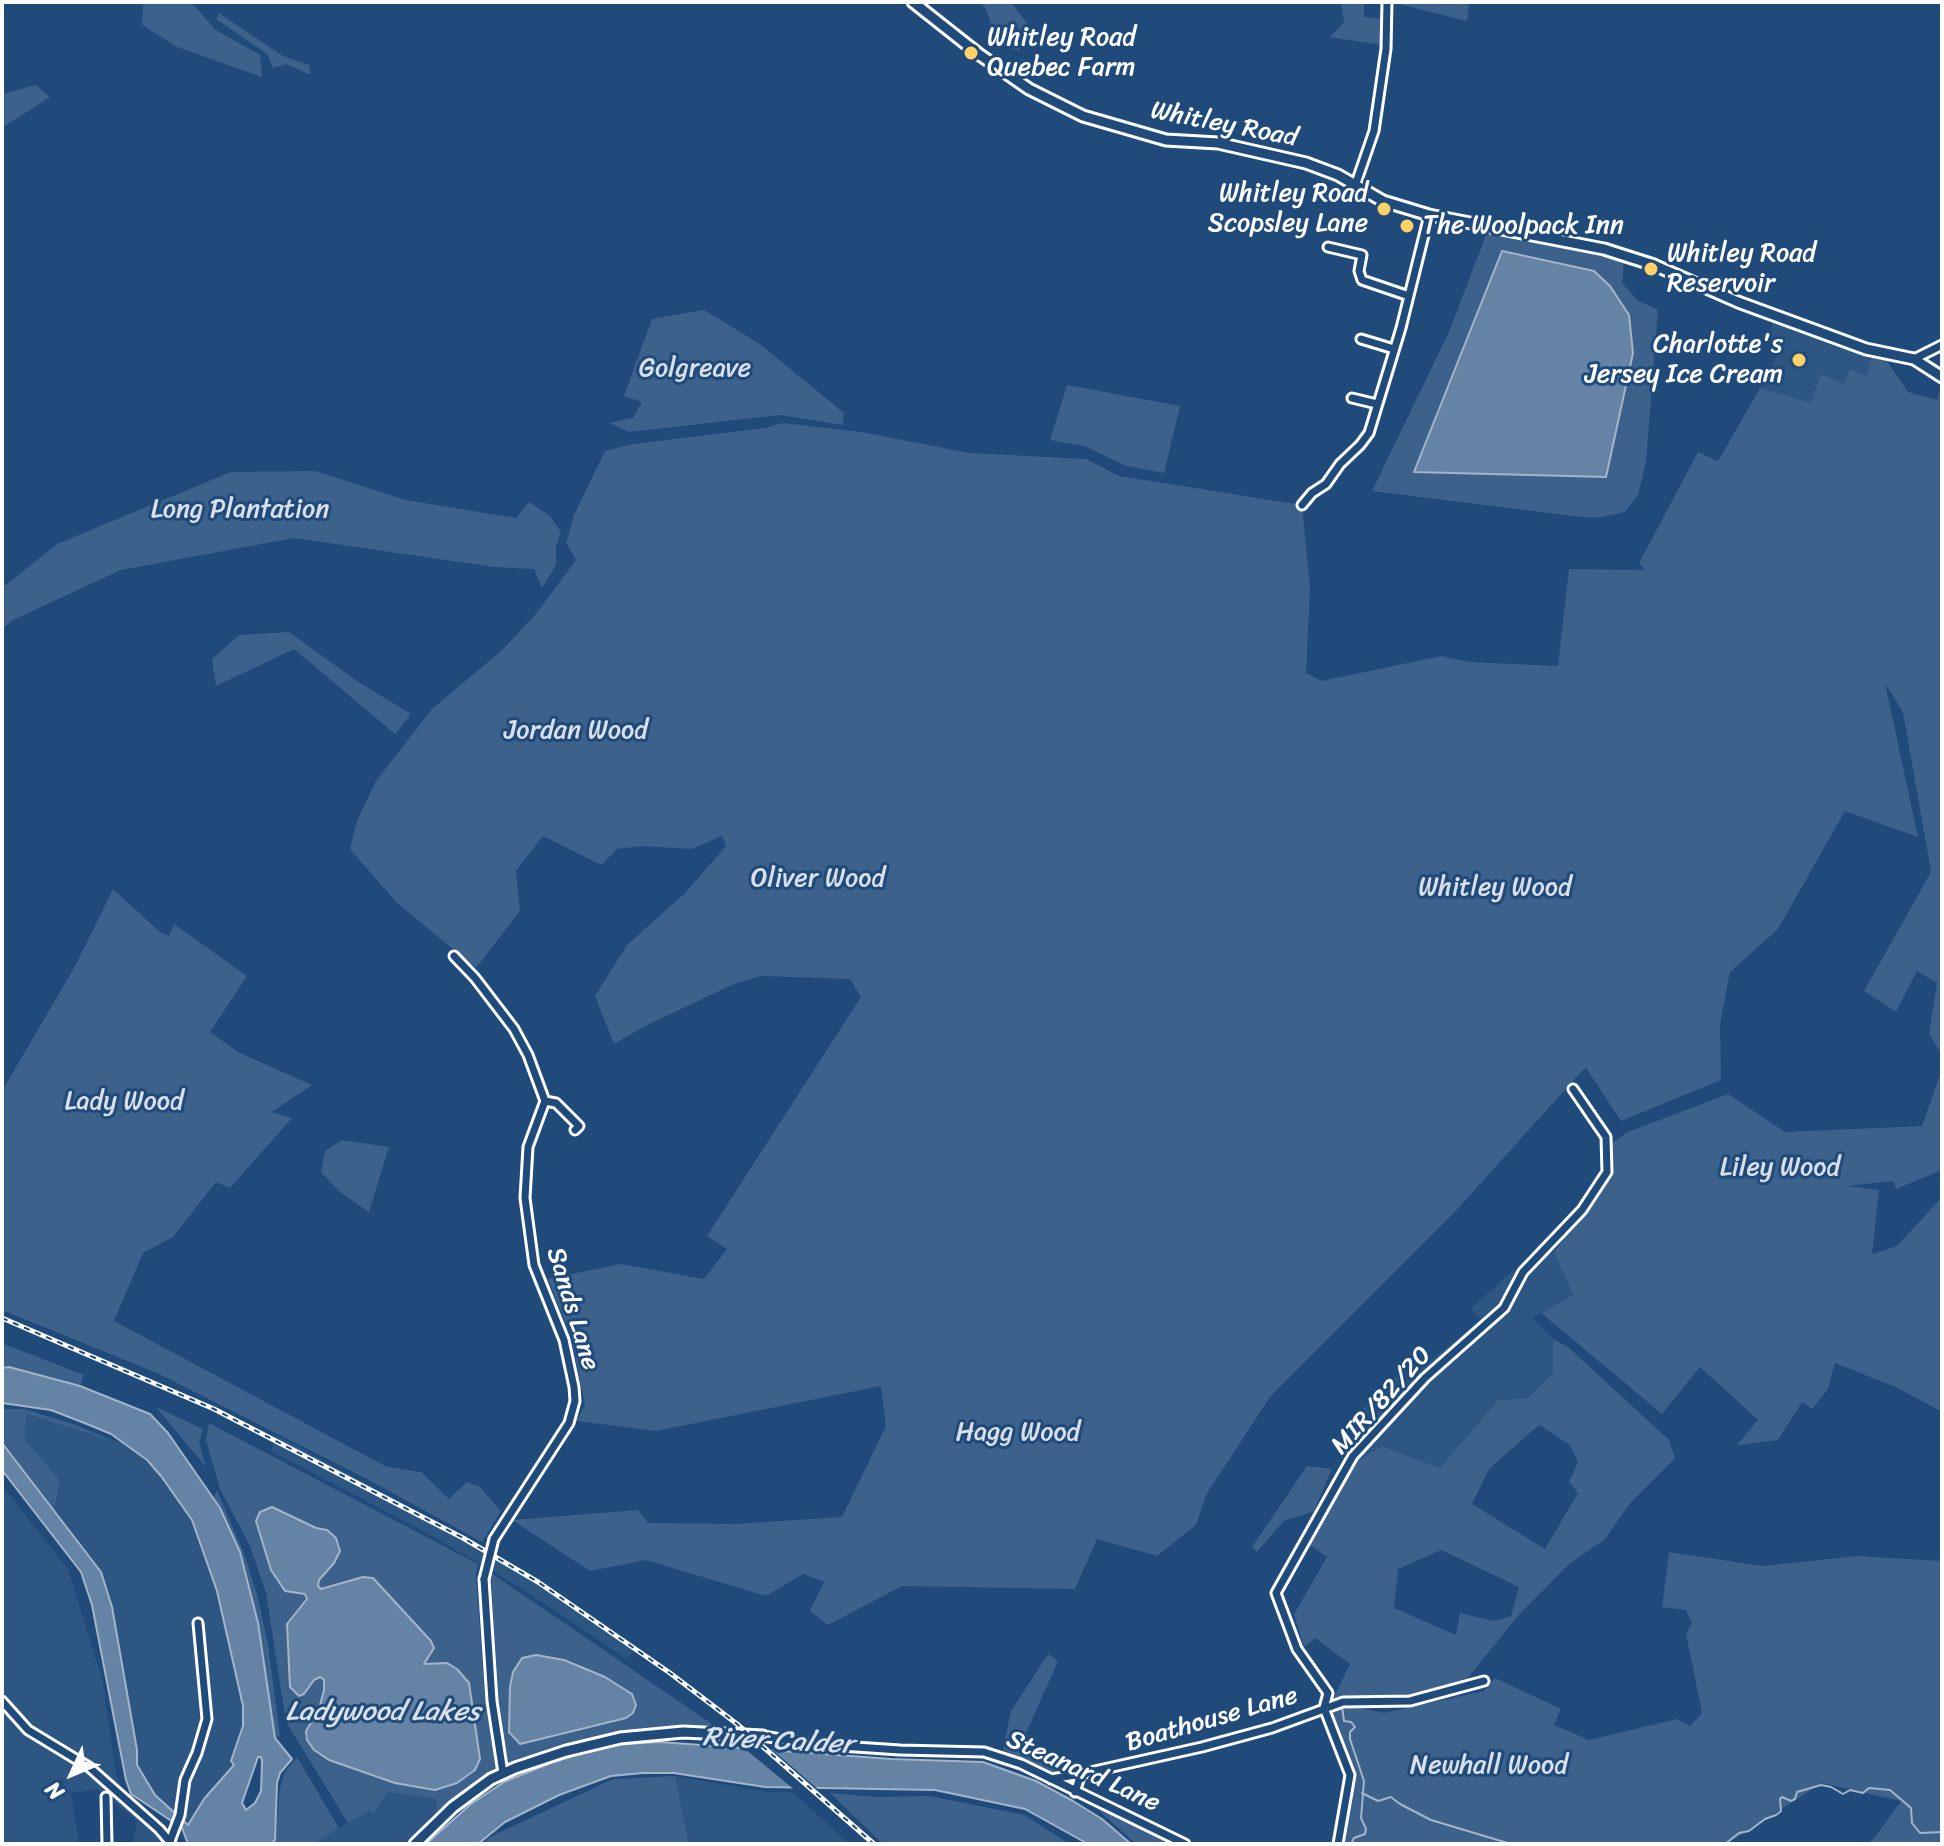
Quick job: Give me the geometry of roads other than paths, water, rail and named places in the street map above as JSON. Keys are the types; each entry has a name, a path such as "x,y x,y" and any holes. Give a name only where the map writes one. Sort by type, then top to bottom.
{"street":[{"name":"Whitley Road","path":"913,2 1029,89 1083,116 1166,140 1218,143 1271,153 1327,171 1383,201 1429,215 1604,249 1654,265 1738,302 1866,349 1914,359"},
{"path":"1355,186 1374,131 1386,49 1387,2"},
{"path":"1302,505 1312,493 1326,484 1369,433 1429,215"},
{"path":"1328,247 1362,255 1359,271 1362,280 1409,296"},
{"path":"1361,339 1394,349"},
{"path":"1914,359 1942,345"},
{"path":"1914,359 1942,377"},
{"path":"1352,398 1377,404"},
{"path":"454,956 514,1029 528,1055 545,1101 556,1103 579,1126 575,1130"},
{"name":"MIR/82/20","path":"1324,1708 1328,1693 1297,1649 1276,1593 1353,1456 1425,1378 1504,1308 1523,1272 1582,1210 1607,1172 1606,1137 1573,1089"},
{"name":"Sands Lane","path":"503,1773 492,1701 484,1579 494,1539 569,1423 575,1401 564,1340 534,1265 525,1198 528,1147 545,1101"},
{"path":"2,1701 28,1730 89,1767 170,1843 180,1815 185,1780 207,1719 198,1623"},
{"name":"Boathouse Lane","path":"1051,1779 1190,1751 1272,1728 1343,1702 1410,1701 1484,1681"},
{"path":"1324,1708 1350,1775 1338,1844"},
{"name":"Steanard Lane","path":"415,1844 453,1807 503,1773 566,1751 620,1738 683,1732 763,1736 811,1744 885,1749 984,1752 1021,1764 1185,1844"},
{"path":"1075,1792 1081,1774"},
{"path":"106,1797 107,1844"}],"water":[{"path":"1502,251 1594,271 1610,286 1629,315 1633,353 1606,477 1414,472"},
{"path":"9,1367 80,1386 150,1414 168,1433 220,1508 240,1552 258,1623 275,1738 292,1759 280,1773 277,1783 275,1840 271,1844 188,1844 182,1828 131,1794 92,1605 81,1572 2,1470 2,1443 101,1572 112,1607 137,1765 155,1795 188,1825 204,1799 234,1765 231,1761 243,1726 243,1706 217,1591 192,1520 147,1460 111,1434 92,1426 51,1410 2,1403 2,1368","holes":["258,1757 261,1757 261,1791 255,1803 246,1810 242,1803"]},
{"name":"Ladywood Lakes","path":"272,1507 327,1530 336,1538 340,1551 319,1580 321,1589 363,1577 373,1578 431,1641 434,1648 424,1664 447,1663 469,1683 480,1759 475,1770 457,1783 435,1790 395,1783 329,1760 314,1750 307,1740 306,1731 319,1709 324,1680 320,1677 314,1680 299,1696 290,1687 287,1624 307,1599 305,1594 285,1591 271,1570 256,1521 260,1512"},
{"path":"536,1655 564,1660 605,1677 632,1694 636,1705 633,1713 626,1718 520,1744 509,1732 510,1687 513,1672 522,1658"},
{"path":"660,1742 891,1759 983,1762 1036,1781 1073,1801 1102,1819 1131,1844 1088,1844 1025,1809 935,1790 765,1787 674,1773 643,1773 611,1776 559,1795 505,1822 478,1844 426,1844 471,1804 504,1782 553,1762 610,1745"}],"waterway":[{"path":"1342,1707 1344,1721 1351,1722 1355,1727 1350,1732 1350,1739 1364,1781 1361,1818 1365,1834 1354,1838 1351,1844"},
{"path":"1725,1844 1781,1811 1782,1797 1791,1801 1797,1792 1821,1785 1843,1794 1850,1790 1863,1793 1869,1788 1890,1790 1911,1808 1912,1823 1920,1833 1942,1832"},
{"path":"1362,1793 1378,1801 1391,1797 1431,1820 1511,1844"}],"railway":[{"path":"2,1318 214,1409 463,1538 538,1582 670,1673 737,1724 874,1844"}],"place":[{"name":"Whitley Road Quebec Farm","path":"971,53"},
{"name":"Whitley Road Scopsley Lane","path":"1384,209"},
{"name":"The Woolpack Inn","path":"1407,226"},
{"name":"Whitley Road Reservoir","path":"1651,269"},
{"name":"Charlotte's Jersey Ice Cream","path":"1799,360"}],"park label":[{"name":"Golgreave","path":"695,369"},
{"name":"Long Plantation","path":"240,510"},
{"name":"Jordan Wood","path":"576,731"},
{"name":"Oliver Wood","path":"818,879"},
{"name":"Whitley Wood","path":"1495,888"},
{"name":"Lady Wood","path":"124,1102"},
{"name":"Liley Wood","path":"1780,1168"},
{"name":"Hagg Wood","path":"1018,1433"},
{"name":"Newhall Wood","path":"1489,1766"}],"water label":[{"name":"River Calder","path":"778,1742"}]}
